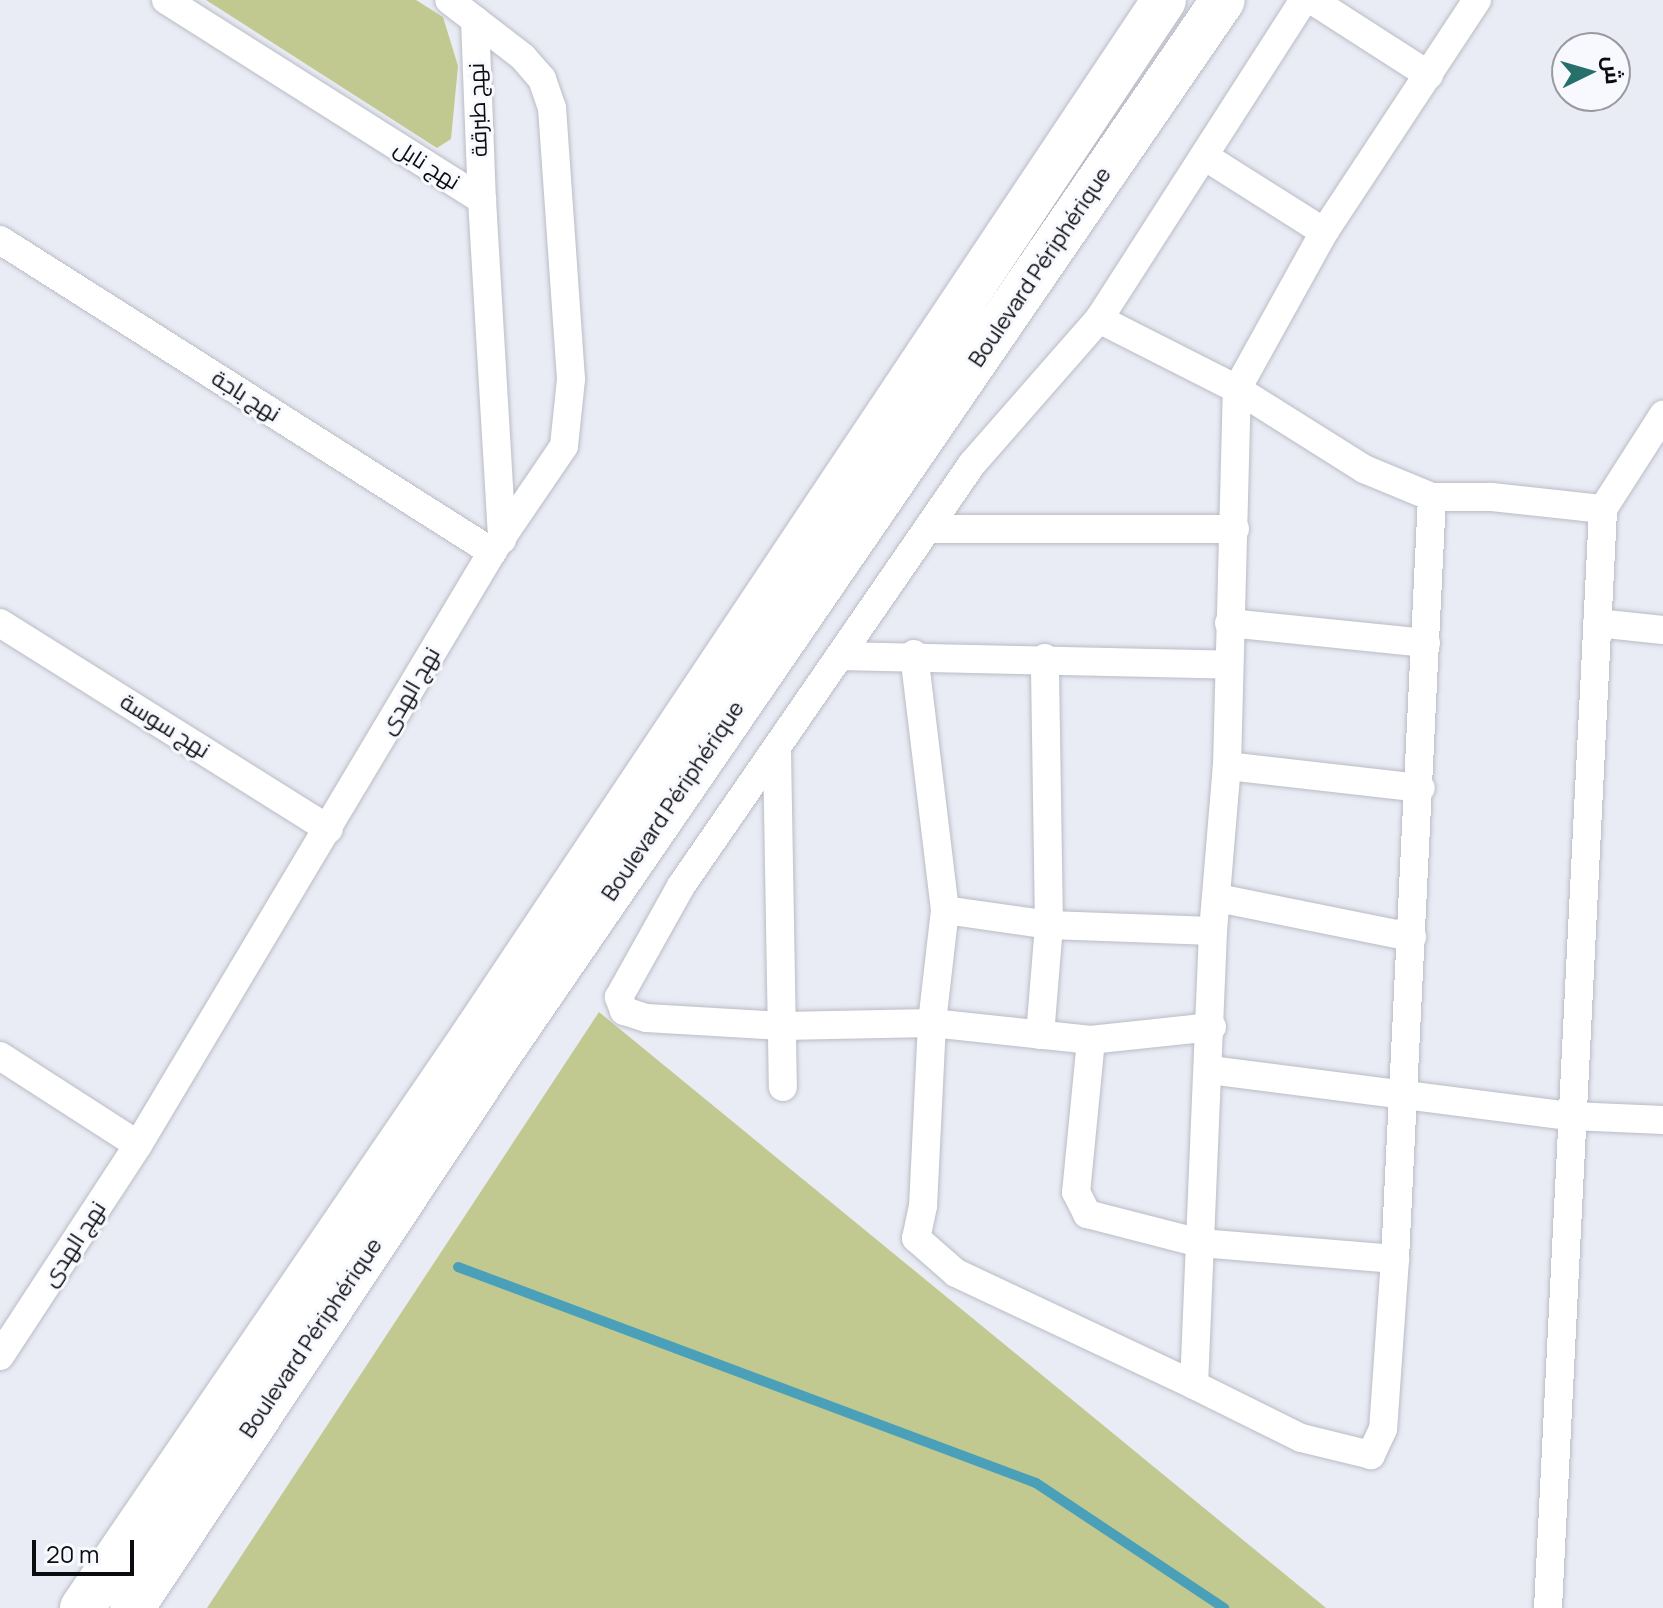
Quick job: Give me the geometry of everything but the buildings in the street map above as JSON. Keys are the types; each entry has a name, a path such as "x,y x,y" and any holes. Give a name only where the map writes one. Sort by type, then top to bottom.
{"highway":[{"name":"Boulevard Périphérique","path":"82,1608 476,1031 1164,0"},
{"name":"Boulevard Périphérique","path":"132,1608 503,1049 1223,0"}],"street":[{"name":"نهج نابل","path":"166,0 482,200 497,546"},
{"name":"نهج الهدى","path":"0,1356 138,1145 497,546 564,446 571,379 552,108 542,79 523,57 449,0"},
{"path":"1212,1027 1091,1040 932,1023 782,1026 646,1018 624,1011 619,997 681,886 931,529 972,464 1099,319 1304,0"},
{"path":"1312,0 1429,75"},
{"path":"1194,1385 1212,1027 1213,931 1227,766 1237,389 1324,232 1477,0"},
{"name":"نهج طبرقة","path":"475,20 482,200"},
{"path":"1204,156 1324,232"},
{"name":"نهج باجة","path":"0,240 497,546"},
{"path":"1099,319 1237,389 1364,469 1432,497 1505,498 1603,509"},
{"path":"1548,1608 1603,509 1663,415"},
{"path":"914,654 945,910 932,1023 923,1206 916,1238 956,1273 1301,1438 1371,1455 1383,1429 1395,1259 1421,788 1432,497"},
{"path":"931,529 1235,529"},
{"name":"نهج سوسة","path":"0,623 329,829"},
{"path":"1229,623 1426,643"},
{"path":"1597,623 1663,630"},
{"path":"841,656 914,654 1229,665"},
{"path":"1040,1035 1049,925 1045,658"},
{"path":"777,751 783,1087"},
{"path":"1227,766 1421,788"},
{"path":"1218,898 1412,937"},
{"path":"945,910 1049,925 1213,931"},
{"path":"1091,1040 1078,1201 1087,1214 1200,1243 1395,1259"},
{"path":"0,1056 138,1145"},
{"path":"1210,1070 1571,1116 1663,1120"}],"green space":[{"path":"206,0 416,0 443,17 458,66 451,139 437,148"},
{"path":"599,1012 1326,1608 207,1608"}],"waterway":[{"path":"458,1267 1036,1483 1224,1608"}]}
